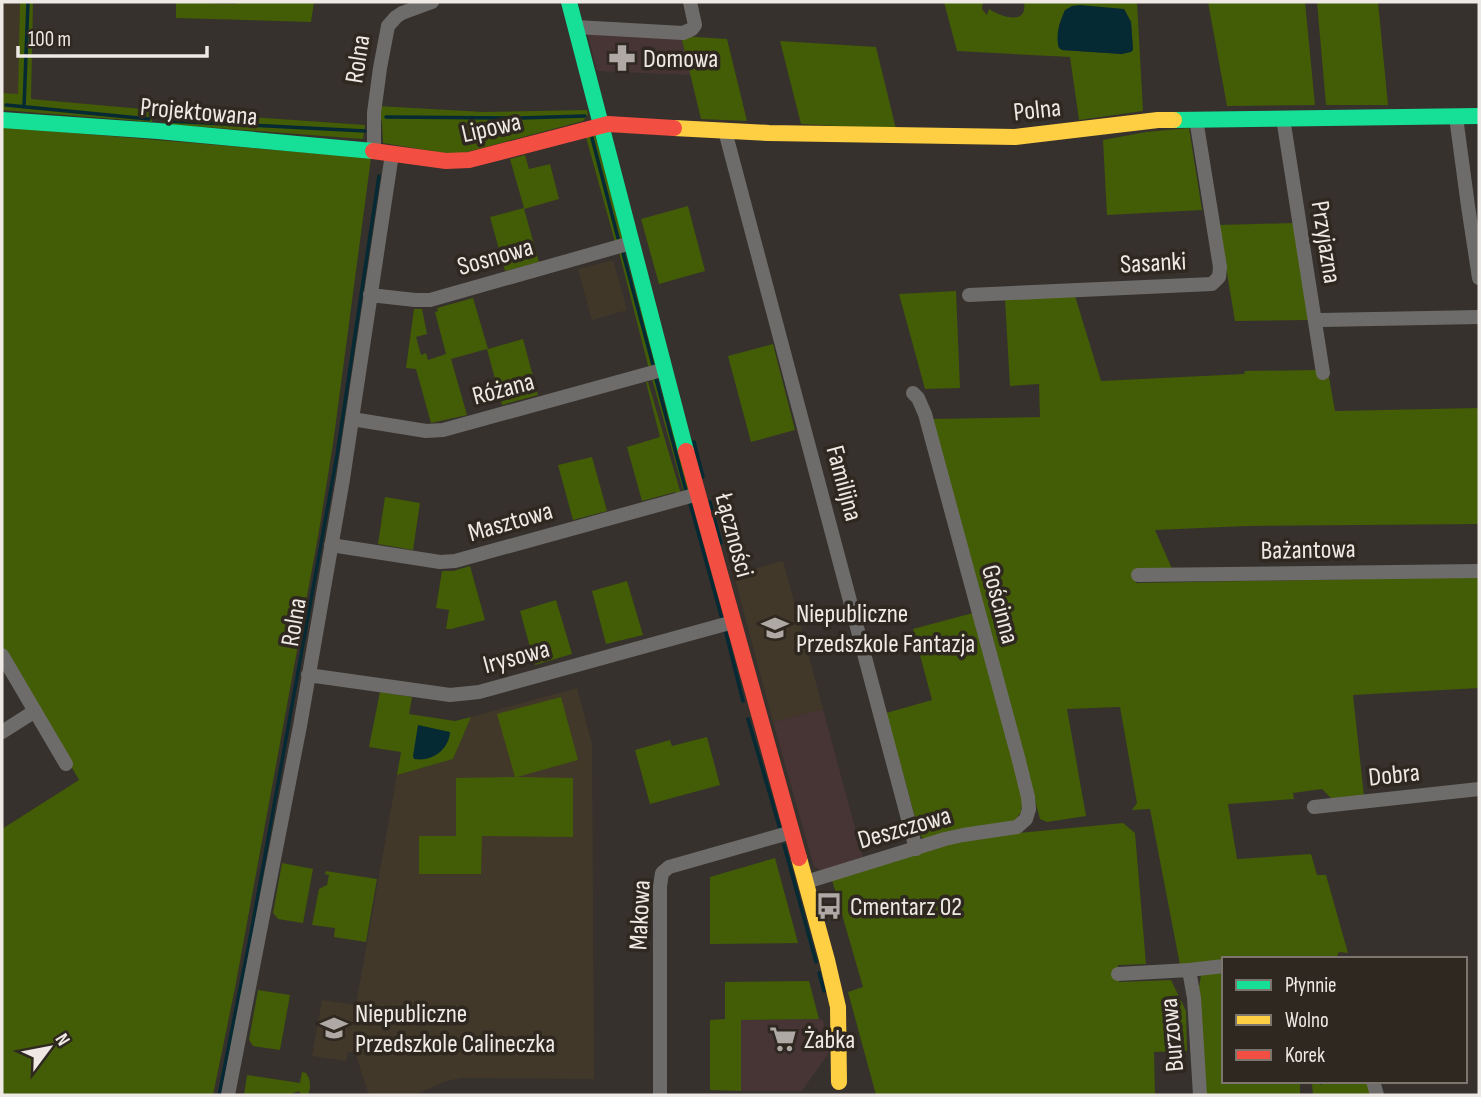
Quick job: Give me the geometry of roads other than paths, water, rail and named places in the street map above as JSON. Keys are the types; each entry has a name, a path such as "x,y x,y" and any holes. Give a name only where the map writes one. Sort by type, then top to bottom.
{"street":[{"name":"Rolna","path":"374,151 374,113 388,26 402,13 432,2"},
{"name":"Łączności","path":"569,2 698,494 807,882 838,1007 838,1089"},
{"path":"576,27 683,33 695,25 690,2"},
{"name":"Polna","path":"601,125 769,133 1015,137 1158,120 1479,116"},
{"path":"1456,117 1479,278"},
{"name":"Przyjazna","path":"1283,118 1323,373"},
{"name":"Sasanki","path":"969,295 1212,284 1219,277 1220,267 1196,119"},
{"name":"Projektowana","path":"2,120 145,130 392,154"},
{"name":"Lipowa","path":"392,154 434,160 469,160 601,125"},
{"name":"Familijna","path":"725,131 916,849"},
{"name":"Rolna","path":"228,1095 331,545 392,154"},
{"name":"Sosnowa","path":"370,295 430,300 631,243"},
{"name":"Przyjazna","path":"1321,320 1479,317"},
{"name":"Różana","path":"352,419 426,431 443,430 665,369"},
{"name":"Gościnna","path":"913,393 925,414 1028,797 1026,819 1017,827"},
{"name":"Masztowa","path":"331,545 440,562 455,561 698,494"},
{"name":"Bażantowa","path":"1138,575 1479,571"},
{"name":"Irysowa","path":"308,675 450,695 463,694 479,692 733,622"},
{"path":"2,655 66,764"},
{"path":"2,732 35,711"},
{"name":"Dobra","path":"1314,807 1479,789"},
{"name":"Deszczowa","path":"807,882 963,835 1017,827"},
{"name":"Makowa","path":"660,1095 662,873 668,867 792,832"},
{"path":"1118,974 1222,966"},
{"name":"Burzowa","path":"1189,970 1194,998 1200,1095"}],"water":[{"path":"1080,5 1124,9 1131,22 1133,50 1122,54 1059,48 1058,33 1065,10"},
{"path":"418,725 450,732 443,749 433,757 414,759"}],"waterway":[{"path":"24,107 28,2"},
{"path":"6,105 149,119"},
{"path":"386,117 585,116"},
{"path":"169,121 365,131"},
{"path":"592,138 618,238"},
{"path":"219,1095 252,928 337,455 379,176"},
{"path":"623,253 653,365"},
{"path":"656,379 686,491"},
{"path":"694,442 703,477"},
{"path":"710,502 721,543"},
{"path":"690,503 722,619"},
{"path":"726,633 743,701"},
{"path":"748,719 780,829"},
{"path":"784,845 816,962"},
{"path":"819,973 824,991"}],"place":[{"name":"Domowa","path":"622,58"},
{"name":"Niepubliczne Przedszkole Fantazja","path":"775,628"},
{"name":"Cmentarz 02","path":"829,906"},
{"name":"Niepubliczne Przedszkole Calineczka","path":"334,1028"},
{"name":"Żabka","path":"783,1039"}]}
